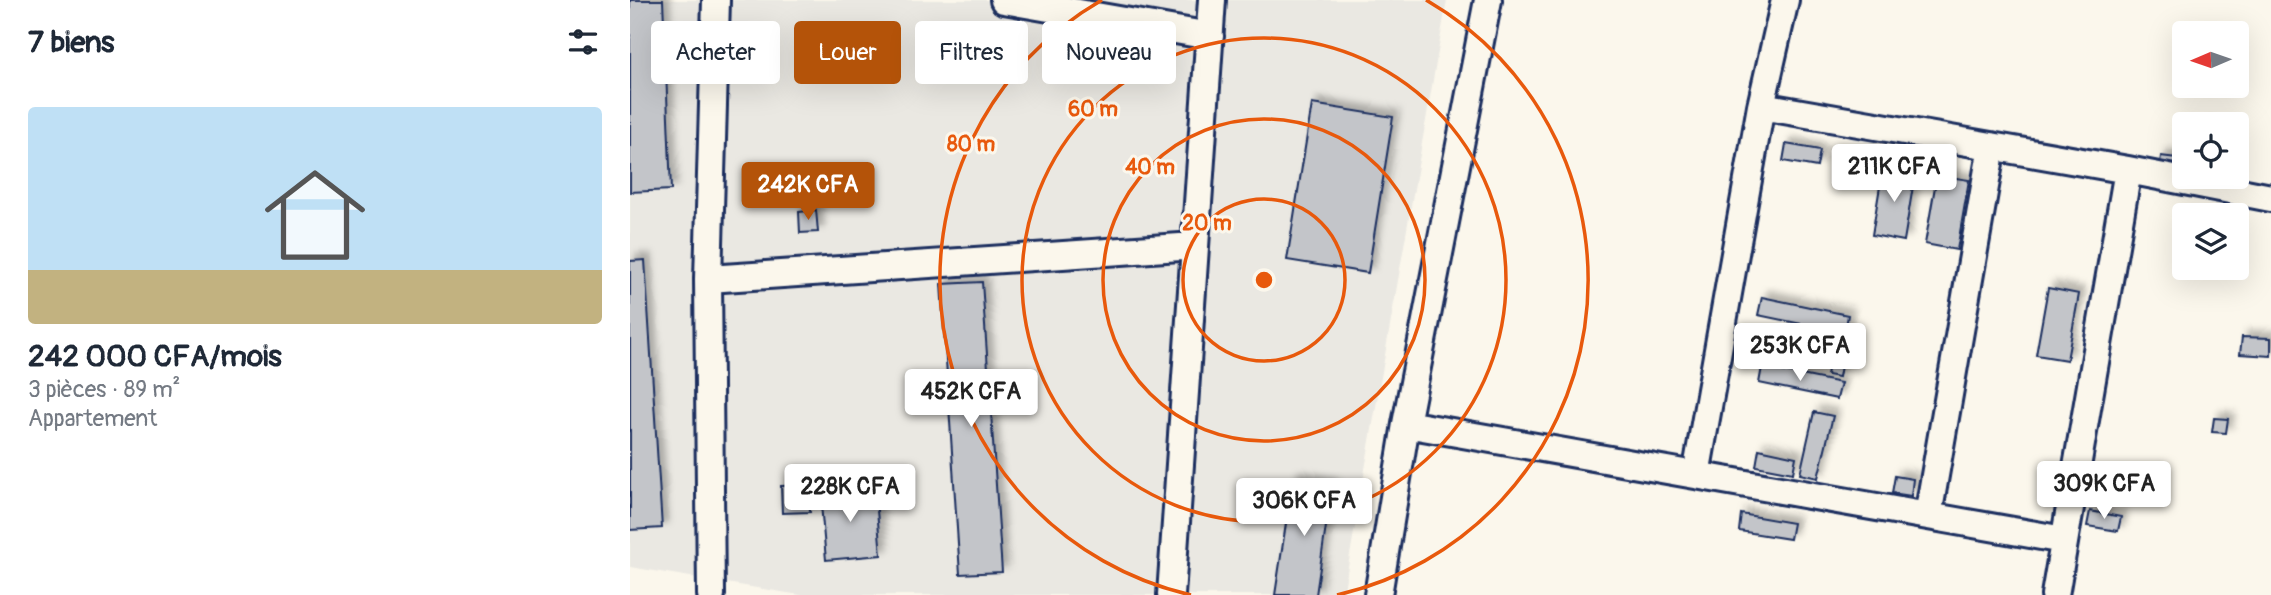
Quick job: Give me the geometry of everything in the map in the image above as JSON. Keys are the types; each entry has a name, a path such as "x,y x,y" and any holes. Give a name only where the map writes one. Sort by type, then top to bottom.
{"street":[{"path":"711,595 708,279 716,0"},
{"path":"1004,0 1210,36"},
{"path":"1171,595 1213,0"},
{"path":"1378,595 1406,425 1488,0"},
{"path":"1696,475 1761,106 1785,0"},
{"path":"1761,106 2128,170 2271,198"},
{"path":"1928,516 1992,146"},
{"path":"2055,595 2128,170"},
{"path":"708,279 1195,246"},
{"path":"1406,425 2064,540"}],"shaded area":[{"path":"630,0 1447,0 1343,595 800,595 630,567"}],"building":[{"path":"630,0 663,0 664,21 651,21 651,84 667,84 671,190 630,192"},
{"path":"1312,104 1393,117 1368,273 1287,260"},
{"path":"1786,144 1820,150 1817,167 1783,161"},
{"path":"2161,156 2172,157 2172,171 2159,169"},
{"path":"1883,168 1915,174 1904,241 1872,235"},
{"path":"1937,175 1969,180 1957,250 1925,244"},
{"path":"816,210 818,232 800,233 799,212"},
{"path":"645,260 662,528 630,530 630,261"},
{"path":"982,282 1002,572 960,574 941,284"},
{"path":"2048,288 2079,294 2067,360 2036,355"},
{"path":"1762,297 1848,315 1845,333 1758,315"},
{"path":"2242,337 2271,338 2271,356 2240,354"},
{"path":"1830,357 1842,360 1839,377 1827,375"},
{"path":"1762,367 1841,383 1837,399 1759,383"},
{"path":"1814,412 1833,416 1818,478 1800,474"},
{"path":"2214,418 2228,419 2226,433 2212,432"},
{"path":"1759,449 1796,457 1793,473 1756,466"},
{"path":"1895,476 1913,479 1911,496 1892,493"},
{"path":"1293,478 1332,485 1316,595 1275,595"},
{"path":"809,485 810,512 782,513 781,486"},
{"path":"875,488 881,555 826,560 820,493"},
{"path":"2090,511 2121,517 2118,531 2087,526"},
{"path":"1741,514 1793,523 1790,539 1739,531"}]}
